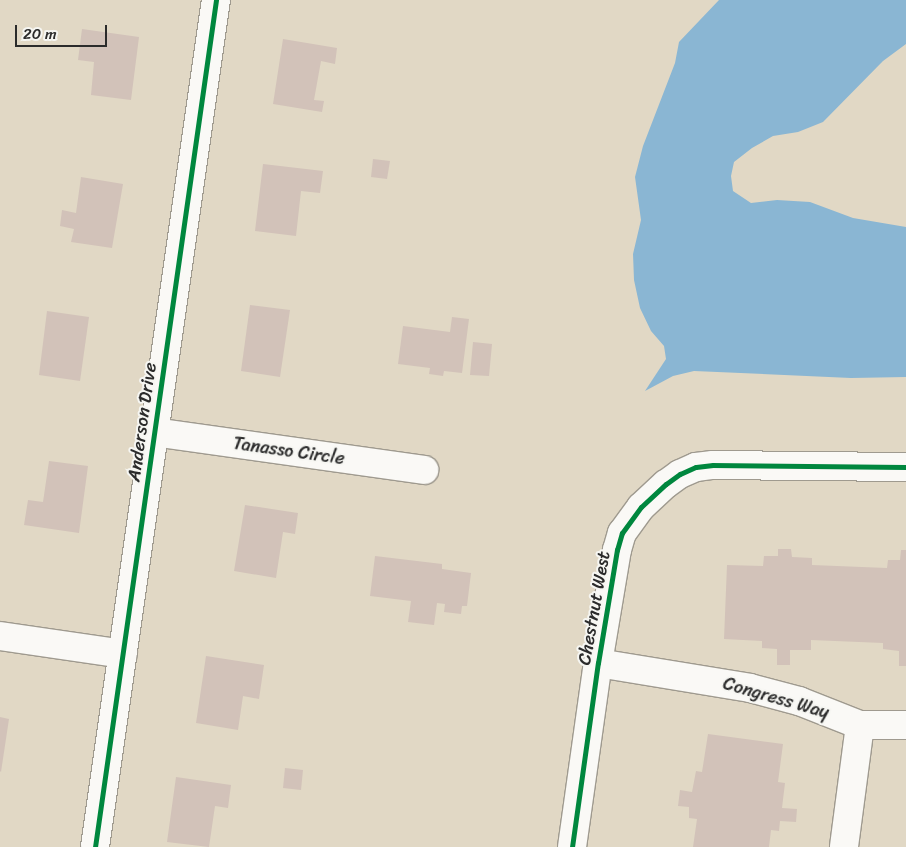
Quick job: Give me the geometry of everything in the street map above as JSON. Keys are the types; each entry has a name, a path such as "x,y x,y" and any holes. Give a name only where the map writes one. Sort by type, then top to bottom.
{"street":[{"name":"Anderson Drive","path":"95,847 216,0"},
{"name":"Tanasso Circle","path":"154,432 424,470"},
{"name":"Chestnut West","path":"572,847 598,664 614,568 622,533 641,507 680,474 696,467 731,464 906,467"},
{"path":"0,636 123,654"},
{"name":"Congress Way","path":"598,664 750,688 799,701 860,725"},
{"path":"844,847 860,725 906,726"}],"water":[{"path":"719,0 906,0 906,44 883,61 823,122 798,132 773,136 752,148 734,162 731,176 733,191 751,203 777,200 810,202 853,218 906,227 906,377 851,378 694,371 673,376 645,391 666,359 664,346 651,331 640,308 634,280 633,254 641,220 635,177 643,146 675,63 679,42"}],"building":[{"path":"82,29 139,37 131,100 91,95 94,62 78,60"},
{"path":"283,39 337,48 335,64 321,61 314,100 324,101 322,112 273,104"},
{"path":"373,159 390,161 387,179 371,177"},
{"path":"263,164 323,171 320,193 301,191 296,236 255,231"},
{"path":"81,177 123,184 112,248 71,242 74,229 60,226 62,210 76,213"},
{"path":"250,305 290,310 280,377 241,371"},
{"path":"47,311 89,317 80,381 39,375"},
{"path":"452,317 469,319 462,373 444,371 443,376 429,374 430,368 398,364 403,326 450,332"},
{"path":"473,342 492,344 489,376 470,375"},
{"path":"49,461 88,466 79,533 24,525 28,500 43,502"},
{"path":"245,505 298,513 295,534 283,532 276,578 234,571"},
{"path":"778,549 791,549 792,557 812,558 812,565 887,568 888,560 900,560 901,550 906,550 906,666 899,666 899,651 883,649 883,643 811,640 811,650 790,650 790,665 777,665 777,649 762,648 762,641 724,639 727,565 763,566 764,556 778,556"},
{"path":"375,556 442,564 442,569 471,573 467,606 462,606 461,614 444,612 445,604 437,603 434,625 408,622 411,601 370,596"},
{"path":"206,656 264,665 259,699 243,696 238,730 196,723"},
{"path":"0,717 9,719 1,772 0,771"},
{"path":"708,734 783,744 778,782 785,783 782,808 797,809 796,822 780,821 779,831 771,830 769,847 693,847 697,819 689,818 689,807 678,806 680,790 692,792 696,771 702,772"},
{"path":"285,768 303,770 301,790 283,788"},
{"path":"176,777 231,785 228,808 215,806 209,847 167,842"}],"cycle path":[{"path":"95,847 216,0"},
{"path":"572,847 598,663 617,550 622,533 641,507 666,484 680,474 696,467 713,465 906,467"}]}
